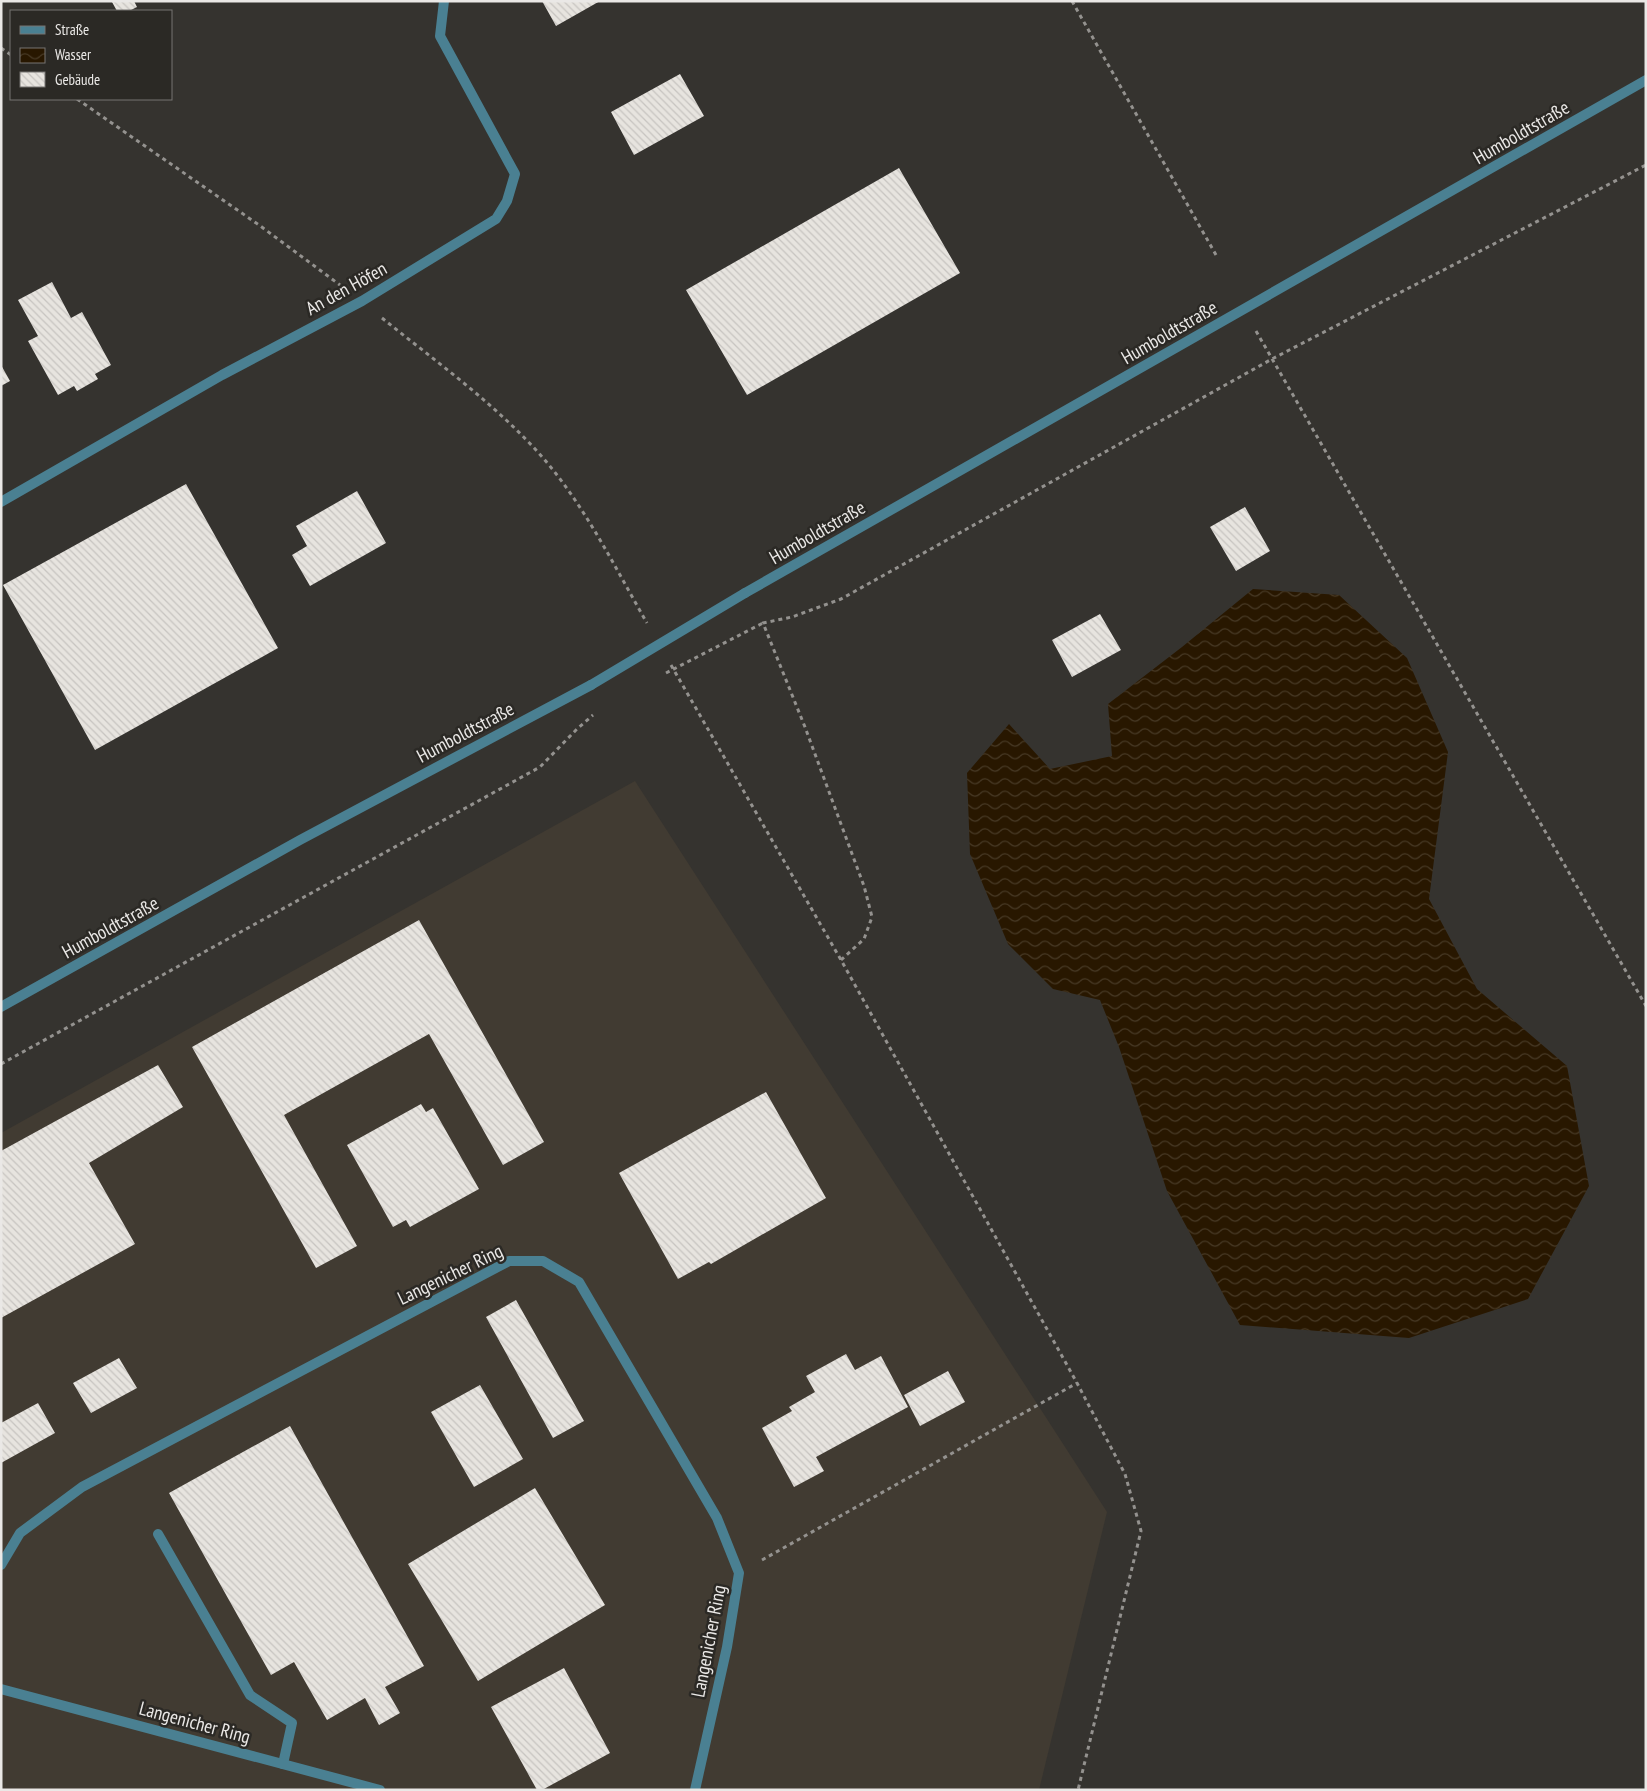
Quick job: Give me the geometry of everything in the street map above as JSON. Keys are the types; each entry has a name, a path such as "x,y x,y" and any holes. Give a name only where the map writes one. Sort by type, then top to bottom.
{"street":[{"name":"An den Höfen","path":"1,502 222,375 362,301 496,219 507,201 515,174 440,36 444,1"},
{"name":"Humboldtstraße","path":"1,1006 300,840 592,685 745,593 1646,80"},
{"name":"Langenicher Ring","path":"1,1565 20,1533 82,1487 509,1261 543,1260 579,1282 717,1518 739,1573 727,1647 695,1790"},
{"path":"158,1534 250,1695 292,1723 283,1764"},
{"name":"Langenicher Ring","path":"1,1689 380,1790"}],"path":[{"path":"1072,1 1216,256"},
{"path":"78,100 259,225 362,301 492,407 536,450 580,507 649,627"},
{"path":"660,676 763,623 792,617 842,599 1272,359 1646,165"},
{"path":"1244,310 1646,1006"},
{"path":"763,623 805,727 864,886 872,917 864,939 841,960"},
{"path":"669,661 841,960 1077,1383 1125,1474 1141,1531 1078,1790"},
{"path":"1,1064 540,767 577,728 600,709"},
{"path":"739,1573 1077,1383"}],"shaded area":[{"path":"635,781 1107,1512 1039,1790 1,1790 1,1133"}],"water":[{"path":"1253,589 1339,595 1407,658 1448,752 1429,899 1477,989 1567,1066 1589,1186 1528,1299 1409,1338 1240,1325 1167,1191 1119,1047 1100,1000 1053,989 1008,944 970,854 967,773 1009,724 1050,769 1112,756 1108,704"}],"building":[{"path":"134,1 137,7 131,10 116,10 112,2"},
{"path":"542,1 600,1 556,26"},
{"path":"680,74 704,116 634,155 611,112"},
{"path":"899,168 960,273 747,395 686,290"},
{"path":"52,282 71,318 82,312 111,365 95,374 98,379 77,391 74,386 58,395 28,341 38,336 18,300"},
{"path":"1,365 10,381 1,386"},
{"path":"186,484 278,648 95,750 3,585"},
{"path":"357,491 386,543 310,586 292,555 307,546 296,526"},
{"path":"1245,507 1270,551 1236,571 1210,527"},
{"path":"1100,614 1121,650 1072,677 1052,640"},
{"path":"419,920 544,1142 503,1165 429,1034 284,1115 357,1246 316,1268 192,1047"},
{"path":"158,1065 183,1107 89,1163 135,1244 1,1318 1,1151"},
{"path":"766,1092 826,1198 711,1264 709,1262 678,1279 619,1173"},
{"path":"421,1104 426,1112 433,1108 479,1189 410,1227 406,1220 393,1227 347,1145"},
{"path":"516,1300 584,1421 553,1438 486,1317"},
{"path":"846,1354 855,1370 881,1356 908,1407 816,1457 824,1471 794,1487 762,1428 792,1411 789,1407 815,1392 806,1376"},
{"path":"119,1358 137,1388 91,1413 73,1383"},
{"path":"948,1371 965,1402 920,1426 904,1395"},
{"path":"480,1385 523,1459 474,1487 431,1412"},
{"path":"38,1403 55,1433 1,1463 1,1423"},
{"path":"290,1426 424,1666 385,1687 400,1713 379,1725 365,1698 327,1720 294,1662 271,1675 169,1493"},
{"path":"535,1488 605,1605 478,1681 408,1564"},
{"path":"564,1668 610,1753 542,1790 537,1790 491,1707"}]}
